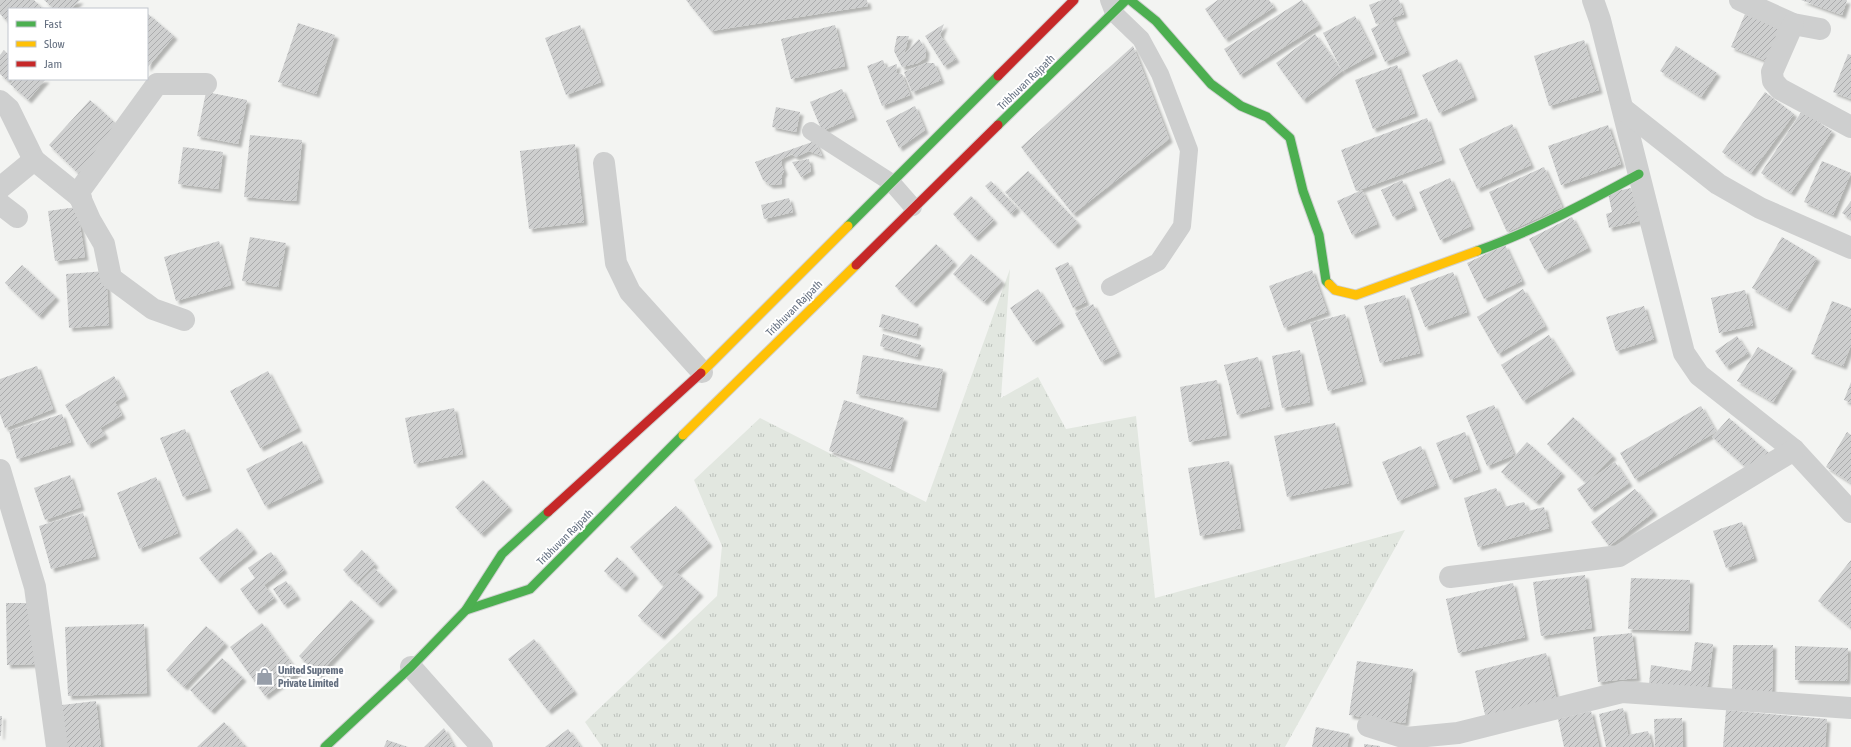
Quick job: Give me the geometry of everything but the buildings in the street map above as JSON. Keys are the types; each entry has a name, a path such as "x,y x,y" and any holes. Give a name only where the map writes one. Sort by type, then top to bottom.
{"main road":[{"name":"Tribhuvan Rajpath","path":"325,747 410,667 466,610 502,554 702,372 1074,0"},
{"name":"Tribhuvan Rajpath","path":"466,610 530,589 726,391 913,207 1112,7 1126,0"},
{"path":"1130,0 1156,21 1211,84 1241,106 1268,117 1290,138 1303,191 1319,236 1326,281 1335,290 1356,295 1497,244 1580,206 1639,174"}],"street":[{"path":"1593,0 1600,20 1623,109 1684,353 1699,375 1794,450 1851,512"},
{"path":"1740,0 1793,24 1820,29"},
{"path":"1793,24 1772,72 1773,81 1780,89 1851,127"},
{"path":"184,320 153,309 111,278 104,244 90,220 78,193 157,84 206,84"},
{"path":"0,101 9,109 34,160 81,198"},
{"path":"1623,109 1718,184 1760,208 1851,248"},
{"path":"0,188 34,160"},
{"path":"604,164 616,263 630,292 702,372"},
{"path":"0,204 17,217"},
{"path":"1450,577 1619,556 1794,450"},
{"path":"0,470 35,587 57,747"},
{"path":"410,667 482,747"},
{"path":"1368,726 1406,738 1458,733 1622,692 1851,708"}],"lane":[{"path":"1110,286 1158,262 1182,226 1190,150 1160,74 1141,39 1112,7"},
{"path":"811,131 892,183 913,207"}],"green space":[{"path":"1010,269 1001,398 1038,377 1066,429 1136,416 1155,598 1405,530 1285,747 602,747 585,722 717,596 722,546 694,480 760,418 926,502"}],"traffic: fast":[{"path":"998,125 1126,0"},
{"path":"1130,0 1156,21 1211,84 1241,106 1267,117 1290,138 1303,191 1319,235 1326,281 1329,284"},
{"path":"848,226 998,76"},
{"path":"1477,251 1518,235 1579,206 1639,174"},
{"path":"466,610 530,589 683,435"},
{"path":"325,747 411,667 466,610 502,554 548,512"}],"traffic: slow":[{"path":"701,373 848,226"},
{"path":"1329,284 1335,290 1356,295 1477,251"},
{"path":"683,435 856,265"}],"traffic: jam":[{"path":"998,76 1074,0"},
{"path":"856,265 998,125"},
{"path":"548,512 701,373"}],"place":[{"name":"United Supreme Private Limited","path":"265,676"}]}
